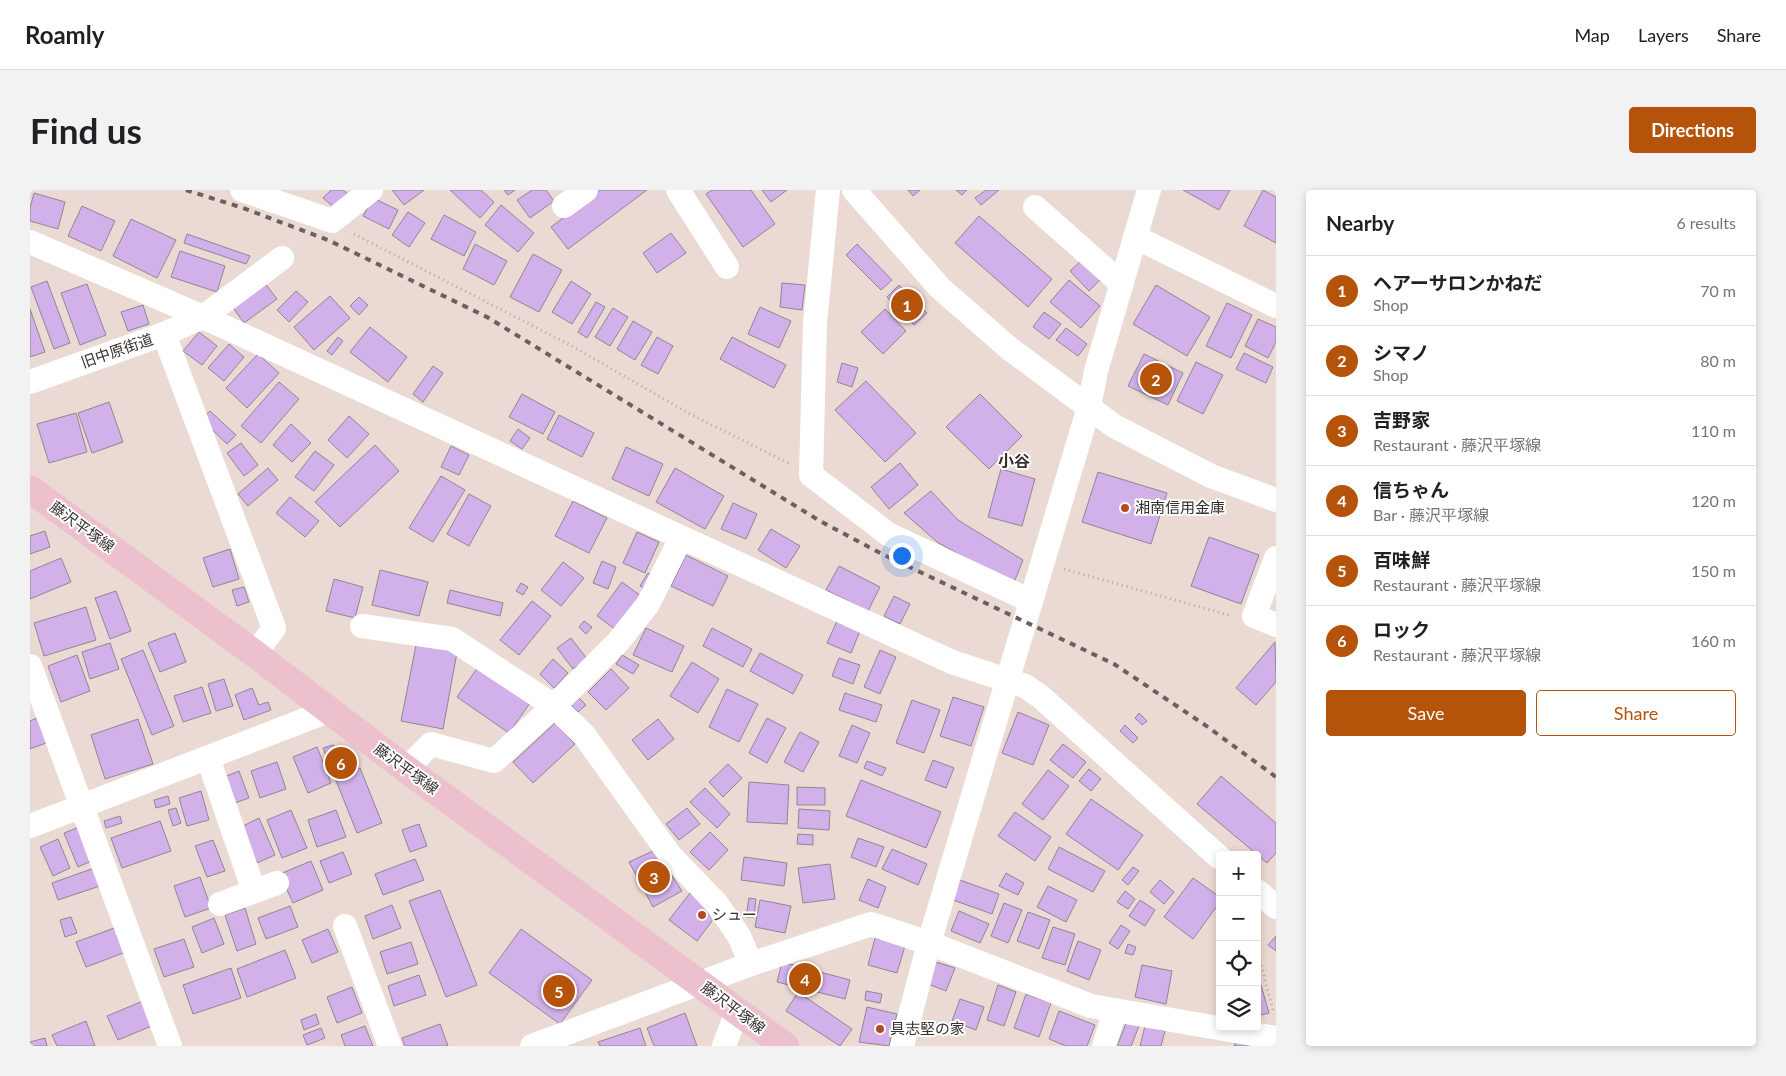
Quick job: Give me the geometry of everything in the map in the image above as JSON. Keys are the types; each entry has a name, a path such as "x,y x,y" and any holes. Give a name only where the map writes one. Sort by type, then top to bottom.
{"main road":[{"name":"藤沢平塚線","path":"30,489 255,654 406,769 785,1046"}],"street":[{"path":"242,190 332,221 371,190"},
{"path":"564,206 586,190"},
{"path":"678,190 727,266"},
{"path":"828,190 815,323 811,475 888,534 1031,601"},
{"path":"902,1046 928,943 1089,407 1096,371 1149,190"},
{"path":"860,193 940,288 1010,348 1089,407 1129,435 1205,473 1276,500"},
{"path":"1035,207 1122,284"},
{"path":"1135,237 1276,306"},
{"path":"30,242 203,317 952,662 1025,686 1041,697 1216,854"},
{"name":"旧中原街道","path":"30,382 164,334 203,317 282,258"},
{"path":"164,334 274,628 255,654"},
{"path":"406,769 431,744 494,760 554,706 618,642 648,604 681,538"},
{"path":"1276,558 1254,616 1276,625"},
{"path":"362,626 452,639 554,706 584,735 670,855 716,904 739,936 751,964"},
{"path":"30,666 170,1046"},
{"path":"30,826 328,711"},
{"path":"208,758 254,891"},
{"path":"220,904 277,883"},
{"path":"1261,895 1276,908"},
{"path":"532,1046 751,964 871,924 928,943 1091,1006 1276,1038"},
{"path":"345,926 390,1046"},
{"path":"1104,1046 1115,1010"},
{"path":"724,1046 736,1011"}],"path":[{"path":"332,221 572,346 688,413 811,475"},
{"path":"1061,568 1244,619 1254,616"},
{"path":"1261,965 1276,1019"}],"building":[{"path":"331,190 343,190 349,195 336,209 323,198"},
{"path":"392,190 424,190 404,205"},
{"path":"450,190 481,190 494,202 480,218"},
{"path":"504,190 515,190 508,195"},
{"path":"532,190 546,190 554,201 530,218 517,200"},
{"path":"600,190 647,190 568,249 551,227"},
{"path":"712,190 751,190 775,224 743,247 706,194"},
{"path":"762,190 787,190 771,202"},
{"path":"908,190 920,190 913,196"},
{"path":"956,190 967,190 962,195"},
{"path":"986,190 999,190 981,205 975,198"},
{"path":"1183,190 1230,190 1219,210"},
{"path":"1263,190 1276,197 1276,243 1244,226"},
{"path":"34,193 65,202 58,229 30,221 30,208"},
{"path":"373,198 398,210 389,229 363,216"},
{"path":"501,205 534,233 518,252 485,225"},
{"path":"82,206 115,221 101,251 68,236"},
{"path":"408,212 425,223 409,247 392,235"},
{"path":"444,215 476,232 464,256 431,239"},
{"path":"979,216 1052,279 1028,307 955,243"},
{"path":"131,219 176,240 157,278 113,256"},
{"path":"671,233 686,253 657,273 643,253"},
{"path":"187,234 250,256 246,264 184,243"},
{"path":"475,244 507,261 494,285 463,269"},
{"path":"857,244 892,280 881,290 846,255"},
{"path":"180,251 225,266 217,292 171,277"},
{"path":"533,254 562,270 539,312 510,297"},
{"path":"1084,258 1103,277 1089,291 1070,271"},
{"path":"1069,280 1100,306 1081,328 1050,302"},
{"path":"47,281 70,343 54,349 31,287"},
{"path":"571,281 591,294 572,324 552,312"},
{"path":"264,282 277,299 244,323 232,306"},
{"path":"782,283 805,285 802,310 780,307"},
{"path":"87,284 106,335 80,345 61,293"},
{"path":"899,285 927,313 914,325 887,297"},
{"path":"1156,285 1210,317 1187,356 1133,324"},
{"path":"296,291 308,302 289,322 277,310"},
{"path":"330,296 350,318 314,350 294,327"},
{"path":"359,297 368,305 359,315 350,306"},
{"path":"596,302 605,307 587,338 578,332"},
{"path":"1227,303 1252,315 1231,358 1206,346"},
{"path":"143,305 149,324 128,331 121,312"},
{"path":"760,307 791,321 779,348 748,334"},
{"path":"613,308 628,317 610,346 595,337"},
{"path":"30,309 45,352 30,357"},
{"path":"885,309 906,331 883,354 861,332"},
{"path":"1044,312 1061,324 1049,339 1033,327"},
{"path":"1258,319 1276,327 1276,342 1268,358 1245,346"},
{"path":"633,321 652,332 635,360 617,349"},
{"path":"370,327 407,357 388,382 350,352"},
{"path":"1066,328 1087,344 1078,356 1056,340"},
{"path":"199,332 217,346 202,365 183,351"},
{"path":"338,337 343,341 332,355 327,351"},
{"path":"657,337 673,346 658,374 641,365"},
{"path":"732,337 786,365 774,388 720,359"},
{"path":"229,344 244,357 224,381 208,368"},
{"path":"1244,353 1273,367 1266,383 1236,369"},
{"path":"258,354 279,373 247,408 226,388"},
{"path":"1144,354 1183,373 1168,405 1128,386"},
{"path":"1196,362 1223,375 1203,414 1177,401"},
{"path":"842,363 858,368 852,387 837,382"},
{"path":"433,366 443,373 423,402 413,394"},
{"path":"866,381 916,433 885,462 835,410"},
{"path":"279,382 299,399 261,443 241,426"},
{"path":"522,394 555,412 543,434 509,417"},
{"path":"980,394 1022,436 989,469 946,427"},
{"path":"109,402 123,442 92,453 78,413"},
{"path":"210,411 236,435 227,444 201,419"},
{"path":"76,413 87,452 49,463 37,424"},
{"path":"559,415 594,433 582,457 547,439"},
{"path":"349,416 369,434 347,458 328,440"},
{"path":"291,424 311,443 292,462 273,445"},
{"path":"518,429 530,438 522,449 510,441"},
{"path":"241,443 258,465 244,476 227,453"},
{"path":"375,445 399,471 340,527 315,502"},
{"path":"451,446 469,455 459,475 441,467"},
{"path":"626,447 663,464 649,496 612,479"},
{"path":"315,451 334,465 314,491 295,477"},
{"path":"900,463 918,485 889,509 871,487"},
{"path":"268,468 278,480 248,506 238,494"},
{"path":"675,468 724,496 705,529 656,502"},
{"path":"1001,469 1035,479 1022,526 988,517"},
{"name":"湘南信用金庫","path":"1098,472 1167,493 1151,544 1082,522"},
{"path":"441,476 465,490 433,542 409,528"},
{"path":"931,491 958,520 1023,560 1013,585 937,542 904,513"},
{"path":"469,494 491,506 469,546 447,534"},
{"path":"290,497 319,521 305,537 276,513"},
{"path":"573,501 607,518 589,553 555,536"},
{"path":"733,503 757,514 746,539 721,529"},
{"path":"771,529 800,546 786,568 758,550"},
{"path":"45,531 50,547 30,554 30,536"},
{"path":"637,532 659,542 645,573 623,563"},
{"path":"1209,537 1259,555 1241,604 1191,586"},
{"path":"230,549 239,579 213,587 203,558"},
{"path":"686,555 728,576 713,606 671,586"},
{"path":"61,558 71,582 30,599 30,571"},
{"path":"602,561 616,567 608,589 593,583"},
{"path":"563,562 584,578 561,606 541,590"},
{"path":"839,566 880,587 868,611 826,590"},
{"path":"380,570 428,582 419,616 372,605"},
{"path":"648,573 655,577 648,590 640,586"},
{"path":"334,579 363,587 355,618 326,611"},
{"path":"622,582 641,596 616,630 597,616"},
{"path":"521,583 528,587 523,595 516,591"},
{"path":"244,587 249,602 237,606 232,590"},
{"path":"450,590 503,603 500,616 447,603"},
{"path":"116,591 131,631 110,639 95,598"},
{"path":"894,596 910,604 900,624 884,616"},
{"path":"532,601 551,616 519,655 500,640"},
{"path":"86,607 96,640 44,656 34,623"},
{"path":"584,621 592,627 586,634 579,627"},
{"path":"837,621 860,631 851,653 827,643"},
{"path":"646,628 684,646 672,672 633,655"},
{"path":"712,628 752,649 743,667 703,646"},
{"path":"175,633 186,662 160,672 148,643"},
{"path":"571,638 587,659 573,669 557,648"},
{"path":"417,640 458,647 443,729 401,721"},
{"path":"1275,642 1276,682 1256,705 1236,688"},
{"path":"110,643 119,669 90,679 82,652"},
{"path":"143,650 174,726 152,735 121,659"},
{"path":"880,650 896,657 880,694 864,687"},
{"path":"760,653 803,675 793,694 750,671"},
{"path":"77,655 90,691 61,702 48,666"},
{"path":"622,655 639,665 633,674 616,664"},
{"path":"839,658 860,665 853,684 832,676"},
{"path":"553,659 568,673 554,688 540,674"},
{"path":"692,662 719,679 698,713 670,696"},
{"path":"478,667 530,703 509,733 457,697"},
{"path":"611,669 629,688 606,710 588,692"},
{"path":"224,679 233,706 216,711 208,684"},
{"path":"202,687 211,713 183,722 174,696"},
{"path":"252,688 259,705 268,702 271,710 244,720 235,695"},
{"path":"727,689 758,704 739,742 709,727"},
{"path":"845,693 882,705 876,722 839,710"},
{"path":"576,695 586,705 578,712 569,703"},
{"path":"953,697 984,707 971,746 940,736"},
{"path":"912,700 940,710 924,753 896,743"},
{"path":"1018,712 1049,725 1033,765 1002,753"},
{"path":"1139,713 1147,721 1142,725 1135,718"},
{"path":"37,718 46,743 30,749 30,721"},
{"path":"767,718 786,728 767,763 749,753"},
{"path":"138,719 153,764 105,779 91,735"},
{"path":"658,719 674,739 648,760 632,740"},
{"path":"555,723 575,744 533,783 513,762"},
{"path":"852,725 870,733 857,763 839,756"},
{"path":"1125,725 1138,738 1133,743 1120,731"},
{"path":"800,732 819,742 803,772 784,762"},
{"path":"1063,744 1086,762 1073,778 1050,760"},
{"path":"333,745 351,758 354,768 334,776 323,748"},
{"path":"317,747 331,783 308,793 293,757"},
{"path":"933,760 954,768 946,788 925,780"},
{"path":"867,761 886,768 882,776 864,768"},
{"path":"277,762 286,789 260,798 251,771"},
{"path":"728,764 742,778 723,797 709,782"},
{"path":"360,768 382,823 357,833 335,778"},
{"path":"1089,769 1101,779 1091,791 1079,781"},
{"path":"1048,770 1069,786 1043,820 1022,804"},
{"path":"239,771 249,798 232,804 222,778"},
{"path":"1221,776 1276,823 1276,853 1267,863 1261,858 1261,851 1253,851 1197,804"},
{"path":"861,780 941,812 926,848 846,816"},
{"path":"749,782 789,785 787,824 747,822"},
{"path":"797,787 825,788 825,805 797,805"},
{"path":"705,788 730,814 717,828 690,802"},
{"path":"201,791 209,820 187,826 179,798"},
{"path":"168,796 170,804 156,808 154,800"},
{"path":"1091,799 1143,835 1118,870 1066,834"},
{"path":"176,808 181,823 173,826 168,810"},
{"path":"687,808 700,824 679,840 666,824"},
{"path":"799,809 830,811 829,830 798,828"},
{"path":"291,810 307,848 282,858 267,820"},
{"path":"336,810 346,837 317,847 308,820"},
{"path":"1015,812 1051,837 1035,861 998,836"},
{"path":"120,816 122,823 106,828 104,821"},
{"path":"259,818 275,855 257,863 241,827"},
{"path":"160,821 171,851 122,868 111,838"},
{"path":"419,824 427,846 410,852 402,830"},
{"path":"82,826 96,859 78,867 64,833"},
{"path":"710,832 728,850 709,870 690,852"},
{"path":"798,834 813,835 813,845 797,844"},
{"path":"858,838 884,847 876,867 851,857"},
{"path":"58,839 70,868 53,876 40,847"},
{"path":"213,840 225,871 207,877 195,846"},
{"path":"1059,847 1105,871 1093,892 1048,869"},
{"path":"892,849 927,864 918,885 882,869"},
{"path":"655,850 682,891 653,907 629,862"},
{"path":"343,852 352,874 329,883 320,861"},
{"path":"744,857 787,863 784,886 741,880"},
{"path":"415,859 424,880 383,895 375,874"},
{"path":"311,861 323,890 293,903 280,874"},
{"path":"830,864 835,899 803,903 798,868"},
{"path":"97,867 103,885 58,900 52,883"},
{"path":"1133,867 1139,871 1128,885 1122,880"},
{"path":"1006,873 1024,883 1018,895 999,886"},
{"path":"200,877 211,908 185,917 174,886"},
{"path":"1193,878 1216,894 1216,907 1193,939 1164,917"},
{"path":"868,879 886,887 878,908 859,900"},
{"path":"960,880 999,894 992,914 953,900"},
{"path":"1160,880 1174,892 1164,904 1150,892"},
{"path":"1048,886 1077,900 1066,922 1037,907"},
{"path":"440,890 477,985 446,997 409,901"},
{"path":"1125,891 1135,899 1128,909 1117,902"},
{"path":"690,893 718,913 697,941 669,920"},
{"path":"749,898 756,899 754,917 746,917"},
{"path":"760,900 791,906 785,933 755,927"},
{"path":"1140,900 1155,910 1145,926 1129,916"},
{"path":"1004,903 1022,910 1008,943 991,936"},
{"path":"392,905 401,928 373,939 365,916"},
{"path":"290,906 298,927 266,939 258,918"},
{"path":"245,908 256,944 237,951 225,915"},
{"path":"959,911 989,924 980,943 951,931"},
{"path":"1028,912 1050,920 1039,949 1017,941"},
{"path":"71,917 77,933 65,937 60,920"},
{"path":"214,918 224,944 202,953 192,927"},
{"path":"1121,925 1130,931 1118,949 1109,943"},
{"path":"117,927 126,952 86,967 76,942"},
{"path":"1053,927 1075,934 1065,965 1042,958"},
{"path":"328,929 338,952 312,963 302,940"},
{"path":"521,929 592,980 560,1024 489,973"},
{"path":"1276,936 1276,951 1268,945"},
{"path":"875,938 905,946 897,973 868,965"},
{"path":"184,939 194,967 164,977 154,949"},
{"path":"1078,941 1101,950 1089,980 1067,971"},
{"path":"411,942 418,964 387,974 380,952"},
{"path":"1128,944 1136,947 1133,955 1125,953"},
{"path":"285,950 296,978 247,997 237,969"},
{"path":"782,962 850,980 845,999 777,982"},
{"path":"936,962 955,968 946,991 928,984"},
{"path":"1142,965 1172,971 1166,1004 1135,997"},
{"path":"231,968 241,998 193,1014 183,985"},
{"path":"419,975 426,995 394,1006 388,986"},
{"path":"998,985 1016,992 1004,1026 987,1020"},
{"path":"1261,985 1269,1013 1261,1015"},
{"path":"352,987 362,1013 337,1023 327,997"},
{"path":"866,991 882,994 880,1003 865,1000"},
{"path":"798,992 852,1029 840,1046 786,1011"},
{"path":"1026,994 1051,1003 1039,1037 1014,1028"},
{"path":"960,999 984,1007 976,1030 952,1021"},
{"path":"143,1001 154,1025 118,1040 107,1016"},
{"path":"867,1007 897,1014 889,1046 859,1042"},
{"path":"1059,1011 1095,1025 1087,1046 1066,1046 1049,1039"},
{"path":"685,1013 697,1046 654,1046 647,1028"},
{"path":"316,1014 319,1024 304,1030 301,1020"},
{"path":"86,1021 95,1046 57,1046 52,1035"},
{"path":"1127,1021 1139,1026 1131,1046 1117,1046"},
{"path":"440,1024 448,1046 405,1046 402,1038"},
{"path":"365,1026 373,1046 345,1046 341,1035"},
{"path":"1145,1026 1165,1031 1161,1046 1140,1046"},
{"path":"321,1028 325,1038 307,1045 303,1035"},
{"path":"640,1028 646,1046 600,1046 598,1042"},
{"path":"45,1038 47,1046 30,1046 30,1042"},
{"path":"1237,1038 1261,1046 1234,1046"}],"railway":[{"path":"186,190 243,208 328,240 487,317 820,521 882,554 1114,664 1205,725 1276,777"}],"place":[{"name":"ヘアーサロンかねだ","path":"907,305"},
{"name":"シマノ","path":"1156,379"},
{"name":"湘南信用金庫","path":"1125,508"},
{"name":"ロック","path":"341,763"},
{"name":"吉野家","path":"654,877"},
{"name":"シュー","path":"702,915"},
{"name":"信ちゃん","path":"805,979"},
{"name":"百味鮮","path":"559,991"},
{"name":"具志堅の家","path":"880,1029"}],"district":[{"name":"小谷","path":"1014,461"}]}
